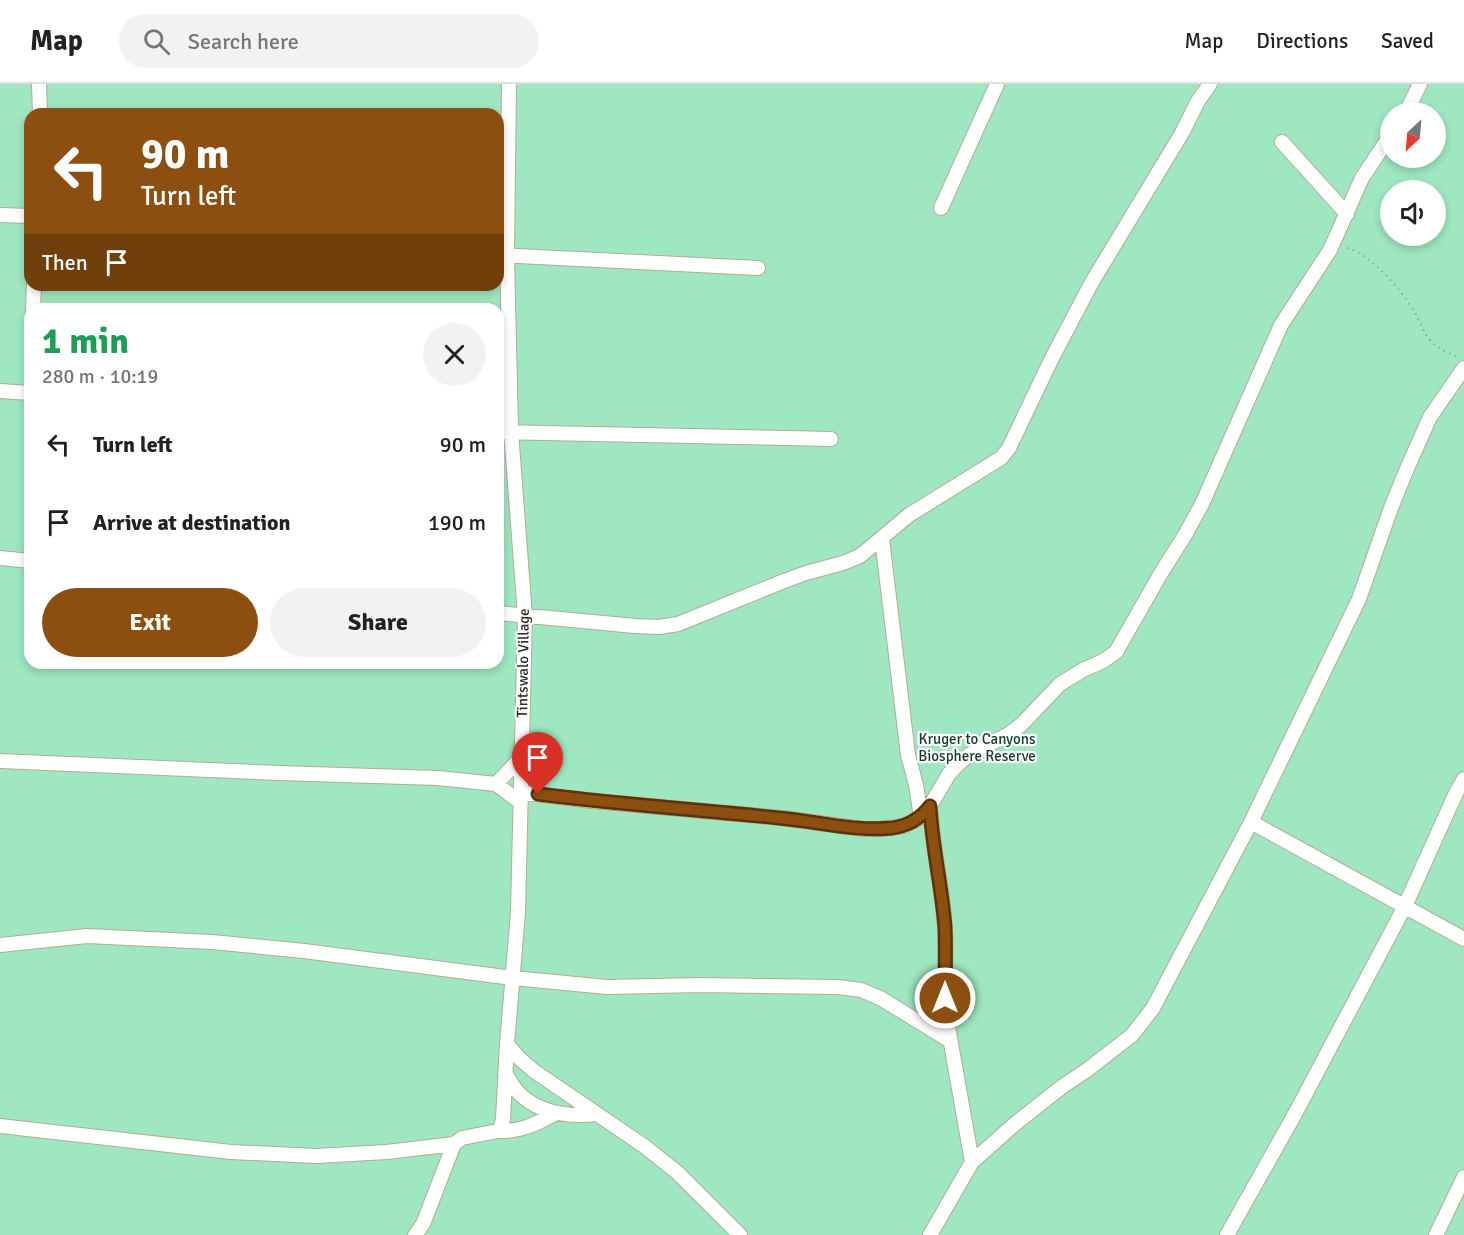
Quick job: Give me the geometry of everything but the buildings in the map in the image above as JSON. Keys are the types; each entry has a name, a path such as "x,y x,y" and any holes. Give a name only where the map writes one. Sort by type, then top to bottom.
{"street":[{"path":"39,84 40,108"},
{"name":"Tintswalo Village","path":"504,206 509,84"},
{"path":"941,208 997,84"},
{"path":"504,614 635,626 659,627 678,624 784,581 860,556 909,515 1000,458 1009,448 1092,282 1210,84"},
{"path":"1411,102 1420,84"},
{"path":"1282,142 1347,214"},
{"path":"0,761 438,778 496,784 520,797 782,818 864,829 904,826 926,812 949,774 958,764 1022,724 1060,684 1116,652 1202,504 1281,325 1330,250 1362,178 1380,151"},
{"path":"0,215 24,216"},
{"path":"504,255 758,268"},
{"path":"930,1235 972,1162 1016,1123 1132,1035 1153,1008 1251,822 1359,599 1391,508 1430,417 1464,368"},
{"name":"Tintswalo Village","path":"498,1131 503,1119 518,912 525,616 505,431 504,372"},
{"path":"0,391 24,393"},
{"path":"505,431 831,439"},
{"path":"882,539 908,755 932,833 939,877 945,929 945,998 949,1040 972,1162"},
{"path":"0,558 24,560"},
{"path":"496,784 521,758"},
{"path":"1227,1235 1296,1112 1405,906 1464,779"},
{"path":"1251,822 1464,939"},
{"path":"0,945 87,936 212,942 607,987 838,987 856,989 880,998 949,1040"},
{"path":"507,1044 534,1071 644,1146 678,1173 740,1235"},
{"path":"505,1073 516,1090 539,1107 556,1113 578,1116 596,1114"},
{"path":"0,1126 231,1152 316,1156 387,1152 454,1144 462,1138 526,1128 556,1113"},
{"path":"416,1235 423,1224 454,1144"},
{"path":"1436,1235 1464,1177"}],"path":[{"path":"1330,250 1350,248 1371,261 1399,291 1431,342 1464,360"}],"green space":[{"name":"Kruger to Canyons Biosphere Reserve","path":"0,84 1464,84 1464,1235 0,1235"}],"route":[{"path":"538,794 782,818 864,829 904,826 921,817 930,806 934,854 945,929 945,998"}]}
